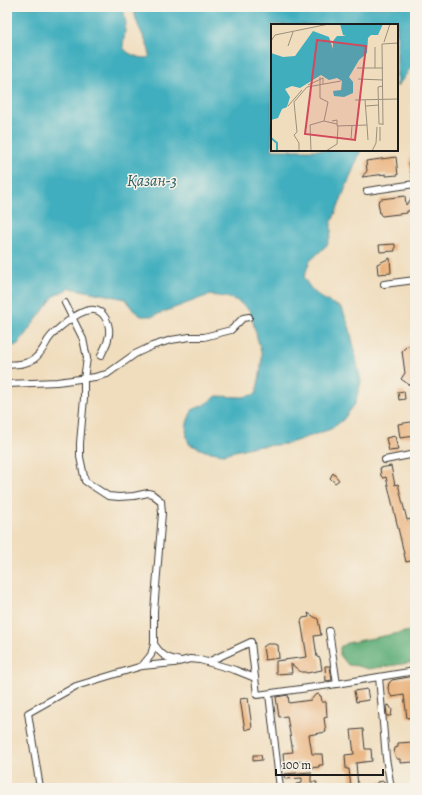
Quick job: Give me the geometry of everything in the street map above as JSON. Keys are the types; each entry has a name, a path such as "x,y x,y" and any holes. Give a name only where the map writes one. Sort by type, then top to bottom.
{"street":[{"path":"367,191 415,184"},
{"path":"384,284 415,280"},
{"path":"65,303 83,339 87,358 84,379 80,457 85,482 108,496 134,496 148,493 152,494 160,501 162,513 154,610 154,644 151,655 142,666"},
{"path":"7,365 20,365 36,358 55,332 81,312 91,310 98,311 104,316 108,324 108,340 100,356"},
{"path":"7,384 95,378 108,374 135,354 152,346 171,340 190,337 204,337 231,330 243,318 249,317"},
{"path":"385,460 415,454"},
{"path":"329,631 337,684"},
{"path":"208,662 251,642 255,664 257,695 415,671"},
{"path":"154,644 159,652 166,658 180,661"},
{"path":"40,788 28,713 76,686 142,666 174,663 190,659 208,662 255,678"},
{"path":"379,677 386,758 391,788"},
{"path":"269,694 280,788"}],"green space":[{"path":"415,630 415,662 369,669 348,665 340,655 340,647 347,643"}],"water":[{"name":"Қазан-3","path":"7,7 123,7 126,23 123,47 127,52 133,55 147,58 150,55 136,20 134,7 415,7 415,62 398,86 398,24 271,24 271,151 361,151 331,224 331,234 327,245 310,261 304,277 315,292 325,300 342,308 350,329 361,382 355,404 343,420 331,429 287,444 251,447 223,454 205,451 189,444 186,426 193,409 202,406 217,396 243,397 256,394 262,356 250,311 238,301 226,297 209,295 153,316 141,316 133,310 126,299 70,288 54,296 18,344 7,349"}],"building":[{"path":"413,149 415,150 415,178 412,178 409,163"},
{"path":"396,157 398,175 386,176 386,174 362,177 367,171 366,161"},
{"path":"415,194 415,210 407,211 407,213 382,216 380,214 378,202 381,199 405,196 406,205"},
{"path":"395,244 395,251 380,252 379,245"},
{"path":"390,258 391,273 378,274 377,264"},
{"path":"415,345 415,353 413,354 415,367 415,389 401,379 405,373 402,351 407,346"},
{"path":"404,391 405,399 399,400 398,392"},
{"path":"415,422 415,436 400,438 398,424"},
{"path":"395,436 398,450 389,451 386,438"},
{"path":"391,466 395,485 398,484 407,520 415,518 415,531 413,531 415,538 413,539 415,546 415,560 406,562 386,477 383,478 381,476 380,468"},
{"path":"333,473 339,480 335,483 330,478"},
{"path":"308,613 318,619 321,635 314,636 317,657 320,658 322,670 307,673 301,672 291,664 292,673 276,674 276,661 307,657 301,621 303,618 309,617"},
{"path":"267,644 278,645 279,658 265,660 263,647"},
{"path":"325,666 330,666 332,680 326,681"},
{"path":"415,676 415,717 407,718 404,695 392,697 388,688 389,683 392,680"},
{"path":"367,689 369,700 356,702 354,691"},
{"path":"319,694 322,702 326,702 327,717 324,718 326,732 309,735 312,754 322,754 323,765 308,768 307,761 284,763 283,753 293,752 287,716 279,717 276,697 288,695 289,703 311,700 315,695"},
{"path":"248,698 252,728 245,730 240,699"},
{"path":"389,705 392,710 391,716 387,716 386,706"},
{"path":"363,729 365,749 371,749 372,761 356,763 358,787 351,788 349,769 346,769 345,755 354,754 351,730"},
{"path":"413,742 414,762 400,763 400,759 397,759 394,753 395,748 398,747 398,743"},
{"path":"253,755 261,755 262,760 253,761"},
{"path":"311,772 311,782 317,782 316,788 296,788 296,784 302,783 302,778 285,779 284,774"},
{"path":"384,781 385,788 378,788 377,782"}]}
